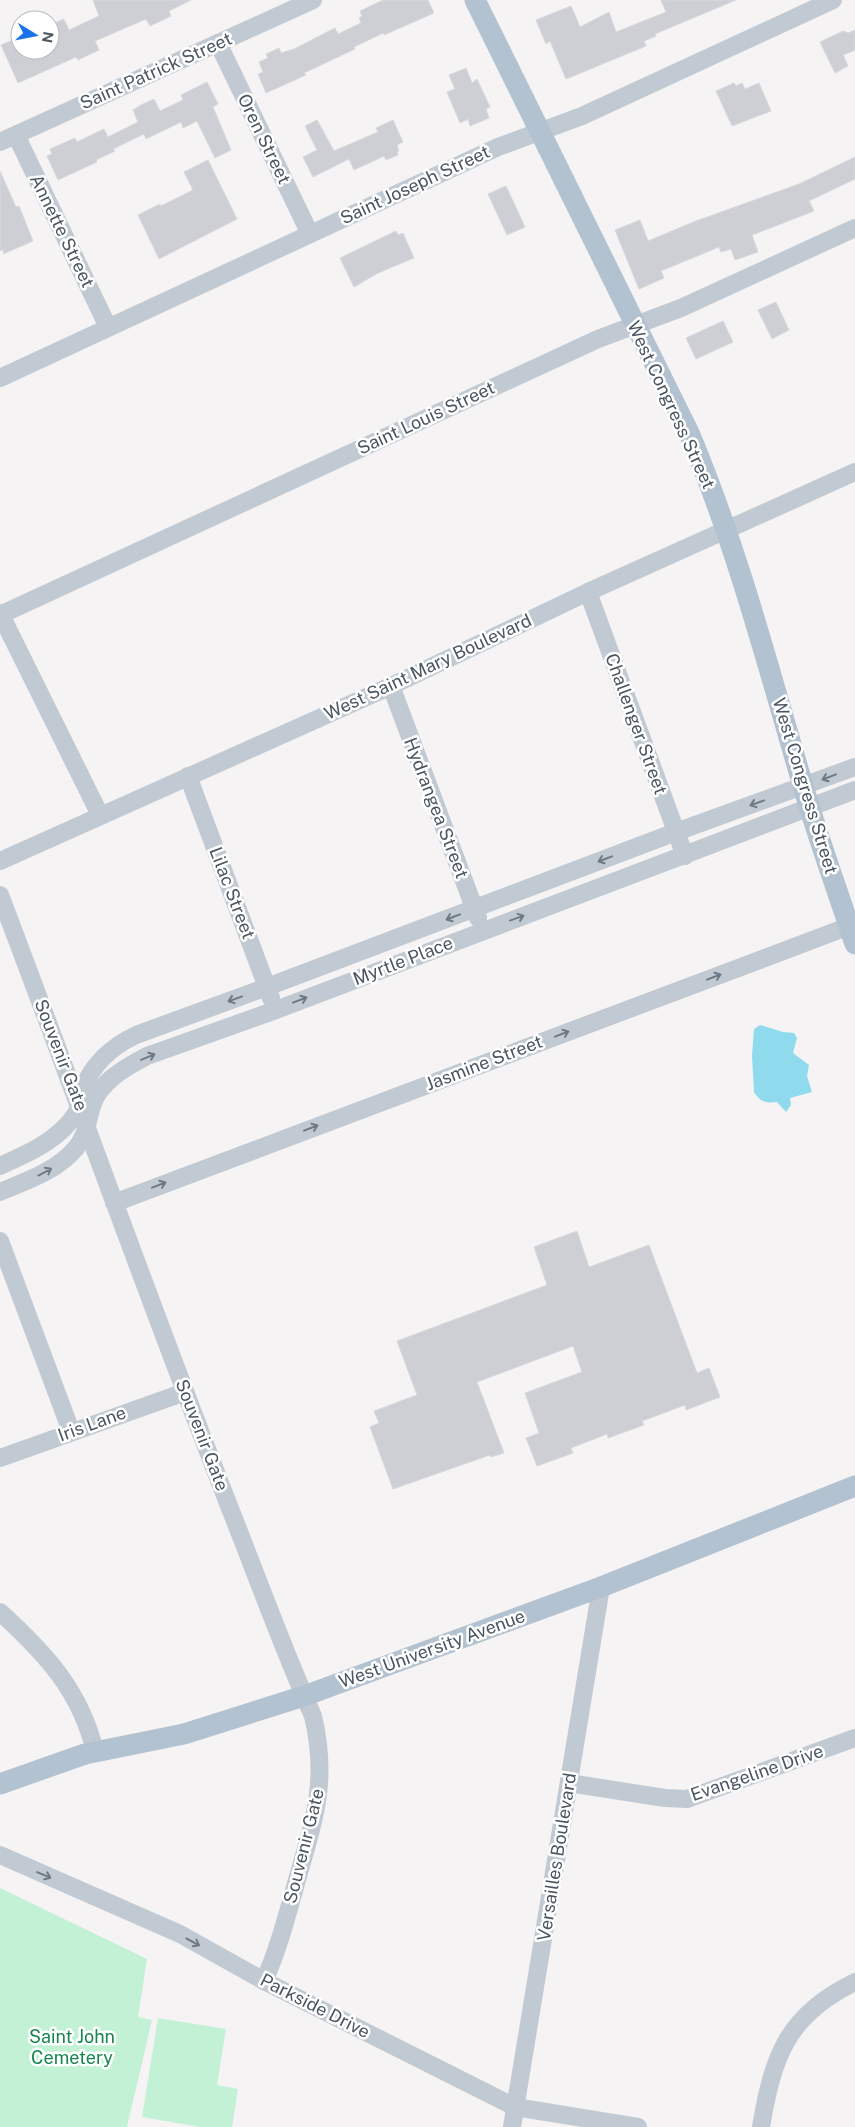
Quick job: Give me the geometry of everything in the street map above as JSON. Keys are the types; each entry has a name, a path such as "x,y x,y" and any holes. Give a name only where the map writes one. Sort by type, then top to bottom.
{"main road":[{"name":"West Congress Street","path":"475,0 634,326 690,435 708,478 785,720 806,797 853,931"},
{"name":"West University Avenue","path":"0,1784 30,1772 94,1752 184,1734 304,1696 601,1587 855,1486"}],"street":[{"name":"Saint Patrick Street","path":"8,138 313,0"},
{"name":"Saint Joseph Street","path":"0,378 498,147 582,116 833,0"},
{"name":"Oren Street","path":"218,43 310,234"},
{"name":"Annette Street","path":"8,138 108,327"},
{"name":"Saint Louis Street","path":"0,614 598,339 681,308 855,228"},
{"name":"West Saint Mary Boulevard","path":"0,861 390,686 588,592 855,472"},
{"name":"Challenger Street","path":"588,592 686,856"},
{"path":"0,614 100,815"},
{"name":"Hydrangea Street","path":"390,686 482,930"},
{"name":"Myrtle Place","path":"0,1192 54,1167 76,1149 88,1129 92,1106 97,1094 105,1084 147,1056 276,1010 482,930 686,856 806,797 855,767"},
{"name":"Lilac Street","path":"188,776 276,1010"},
{"name":"Myrtle Place","path":"0,1166 45,1144 66,1126 80,1106 80,1096 89,1074 100,1060 123,1041 676,832 806,797 855,790"},
{"name":"Souvenir Gate","path":"0,895 185,1392 313,1716 317,1731 321,1766 320,1791 316,1812 275,1956 264,1980"},
{"name":"Jasmine Street","path":"114,1202 853,931"},
{"path":"0,1241 71,1431"},
{"name":"Iris Lane","path":"0,1458 71,1431 185,1392"},
{"name":"Versailles Boulevard","path":"512,2127 601,1587"},
{"path":"0,1612 58,1670 87,1722 94,1752"},
{"name":"Evangeline Drive","path":"569,1783 665,1798 687,1799 855,1738"},
{"name":"Parkside Drive","path":"0,1855 180,1934 264,1980 515,2107 638,2127"},
{"path":"761,2127 774,2064 787,2040 811,2009 833,1993 855,1982"}],"green space":[{"name":"Saint John Cemetery","path":"0,1888 147,1959 138,2017 152,2020 127,2127 0,2127"},
{"path":"158,2018 226,2029 217,2085 238,2089 232,2127 200,2127 142,2117"}],"water":[{"path":"760,1025 783,1032 794,1033 797,1038 793,1053 809,1065 807,1076 812,1092 790,1098 791,1105 786,1112 777,1102 764,1102 754,1092 752,1056 754,1029"}],"building":[{"path":"93,0 191,0 169,11 171,16 150,26 146,19 95,41 99,50 78,60 76,57 18,83 1,45 10,41 10,60 60,60 60,21 64,19 69,30 99,16"},
{"path":"383,0 428,0 434,13 384,35 383,33 354,47 355,49 304,73 306,75 266,93 258,74 263,72 259,62 268,58 266,54 279,48 281,53 294,49 335,28 338,34 361,23 359,18 362,16 360,11"},
{"path":"661,0 736,0 655,34 656,36 644,41 646,46 566,79 550,41 546,44 536,20 571,6 580,27 609,12 616,32 666,12"},
{"path":"855,30 855,50 843,55 848,66 835,73 820,42 843,31 848,33"},
{"path":"466,68 472,83 477,79 490,107 486,109 489,118 470,126 468,119 460,123 447,92 455,89 449,75"},
{"path":"207,82 218,104 213,107 231,150 215,158 197,121 183,128 181,122 146,139 144,134 113,149 115,151 96,160 97,162 58,180 47,156 52,154 50,149 75,138 77,142 104,129 108,137 138,122 133,110 141,105 154,99 160,111 183,100 181,95"},
{"path":"734,83 736,86 742,83 745,89 759,83 771,111 732,126 716,91"},
{"path":"317,120 334,151 378,132 376,128 393,120 403,142 397,145 398,155 386,160 384,156 354,170 349,159 313,177 303,157 317,150 305,126"},
{"path":"855,157 855,179 809,201 814,211 752,235 758,252 735,260 731,249 721,252 719,247 661,271 664,278 639,289 615,230 640,220 648,241 696,221 799,184"},
{"path":"208,160 237,219 159,259 138,215 193,190 184,172"},
{"path":"0,171 16,207 19,206 33,241 3,254 4,249 0,251"},
{"path":"506,186 525,227 507,235 488,194"},
{"path":"396,231 398,235 403,233 414,258 378,273 354,287 340,258"},
{"path":"776,302 789,330 772,339 758,310"},
{"path":"723,321 733,342 696,359 686,338"},
{"path":"577,1231 589,1267 649,1245 697,1373 709,1368 720,1397 686,1410 685,1405 642,1421 644,1425 608,1438 607,1434 571,1448 573,1453 537,1466 526,1438 539,1433 525,1393 582,1372 573,1346 477,1382 504,1453 491,1457 490,1455 393,1489 370,1427 379,1423 374,1411 417,1395 397,1341 547,1285 534,1247"}]}
